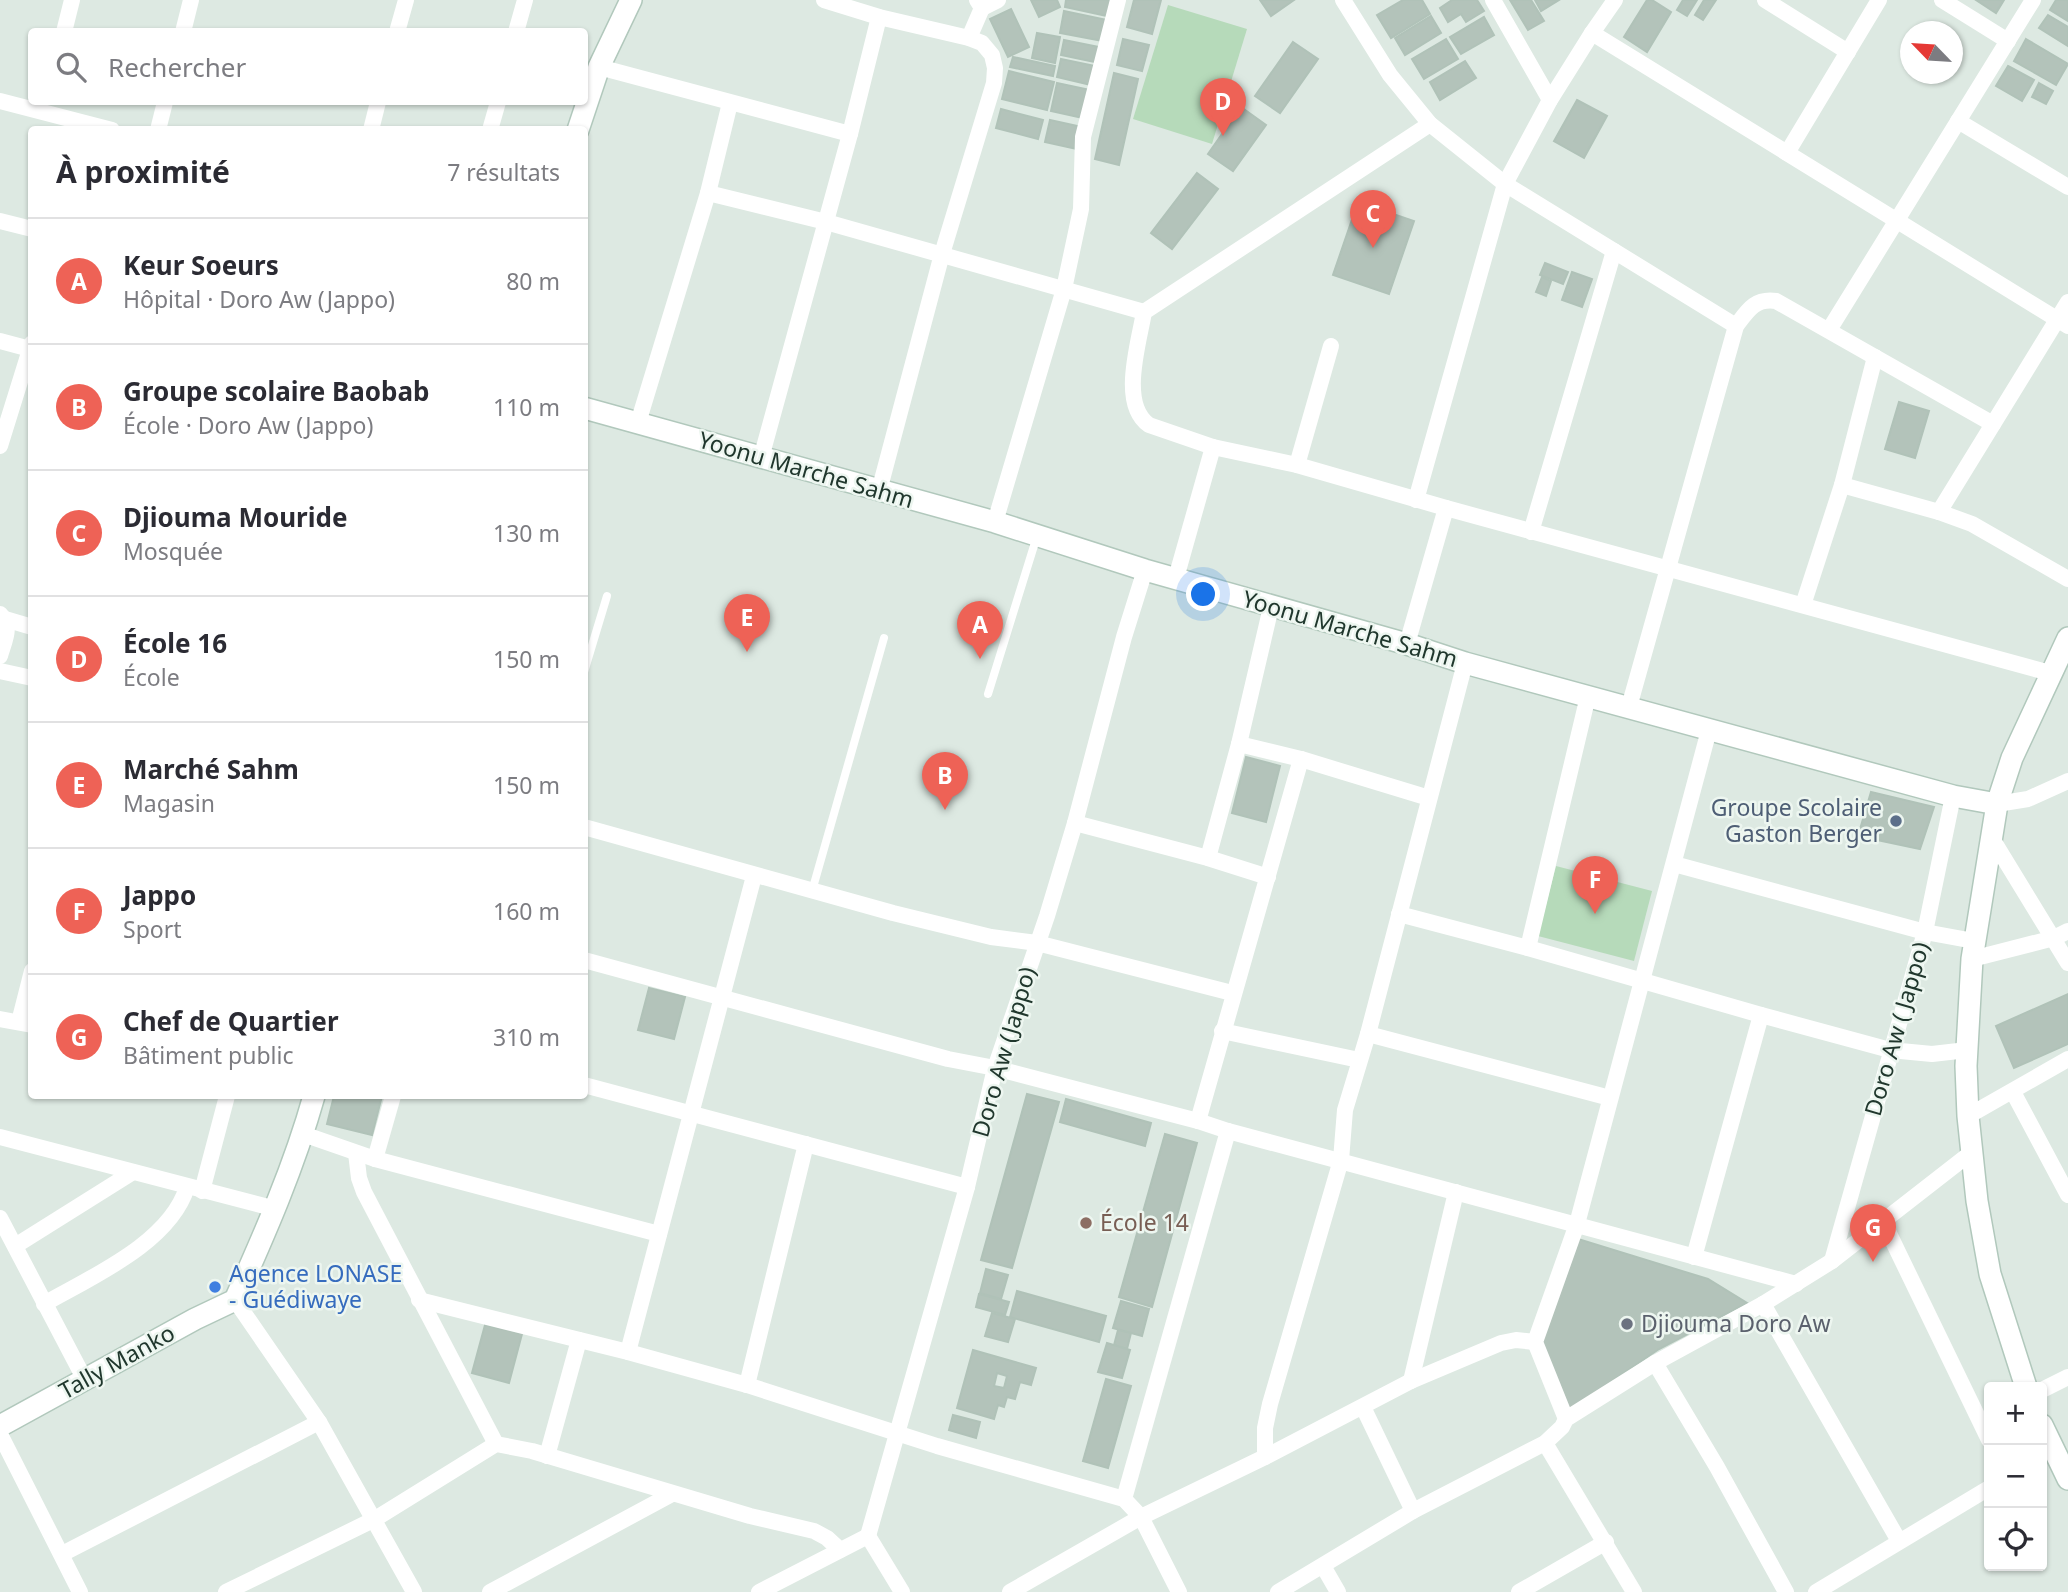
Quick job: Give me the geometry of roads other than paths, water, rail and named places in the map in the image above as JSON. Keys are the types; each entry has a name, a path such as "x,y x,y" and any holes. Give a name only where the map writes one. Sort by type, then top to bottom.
{"street":[{"path":"65,28 72,0"},
{"path":"184,28 191,0"},
{"path":"398,28 406,0"},
{"path":"517,28 525,0"},
{"path":"588,100 599,67 631,0"},
{"path":"824,0 982,43 989,51 995,68 994,83 942,254 879,491"},
{"path":"969,38 979,4 998,0"},
{"path":"995,522 1064,289 1081,209 1083,137 1118,0"},
{"path":"1343,0 1390,75 1430,124 1505,184 1736,326"},
{"path":"1493,0 1550,100"},
{"path":"1416,500 1505,184 1550,100 1615,0"},
{"path":"1787,153 1879,0"},
{"path":"1942,0 2008,41"},
{"path":"1829,330 2033,0"},
{"path":"1771,1 1848,52"},
{"path":"761,458 850,134 879,17"},
{"path":"1592,33 2063,322"},
{"path":"599,67 850,134"},
{"path":"0,101 28,105"},
{"path":"638,423 708,193 730,103"},
{"path":"159,126 164,105"},
{"path":"371,126 376,105"},
{"path":"491,126 497,105"},
{"path":"579,126 586,105"},
{"path":"44,107 96,126"},
{"path":"1958,121 2067,183"},
{"path":"1430,124 1144,312 1132,391 1138,414 1150,425 1213,447 1297,465 1531,532 2050,673"},
{"path":"708,193 826,222 1144,312"},
{"path":"0,221 28,228"},
{"path":"1531,532 1615,251"},
{"path":"1629,707 1736,326 1750,307 1765,299 1776,300 1993,424"},
{"path":"1939,512 1993,424 2063,322 2068,302"},
{"path":"0,341 28,346"},
{"path":"1297,465 1331,346"},
{"path":"0,446 28,356"},
{"path":"1803,605 1842,485 1875,357"},
{"name":"Yoonu Marche Sahm","path":"588,409 995,522 1145,570 1465,663 1953,796 1997,804"},
{"path":"1176,578 1213,447"},
{"path":"1842,485 1972,524 2068,579"},
{"path":"1407,644 1446,508"},
{"name":"Doro Aw (Jappo)","path":"868,1536 967,1187 995,1068 1075,823 1124,637 1145,570"},
{"path":"1209,858 1271,607"},
{"path":"2,617 28,625"},
{"path":"0,656 8,629 2,617"},
{"path":"2024,1382 1990,1274 1977,1201 1968,1116 1967,1050 1973,950 1997,804 2012,758 2068,638"},
{"path":"1265,1457 1265,1428 1270,1404 1341,1160 1345,1110 1368,1034 1465,663"},
{"path":"0,671 28,677"},
{"path":"1528,948 1588,696"},
{"path":"1566,1419 1535,1342 1577,1224 1710,730"},
{"path":"1239,744 1301,759 1429,799"},
{"path":"1198,1121 1232,993 1301,759"},
{"path":"1997,804 2028,799 2068,781"},
{"name":"Doro Aw ( Jappo)","path":"1832,1261 1925,932 1953,796"},
{"path":"1075,823 1209,858 1268,877"},
{"path":"588,828 754,876 991,937 1037,943 1232,993"},
{"path":"1990,837 2061,934 2068,963"},
{"path":"1674,864 1925,932 1973,950 2061,934"},
{"path":"628,1352 754,876"},
{"path":"1399,914 1890,1050 1932,1055 1967,1050"},
{"path":"588,961 924,1052 1198,1121 1796,1284"},
{"path":"0,1019 25,1023 28,1001"},
{"path":"1694,1257 1760,1016"},
{"path":"1222,1031 1359,1060"},
{"path":"1368,1034 1611,1098"},
{"path":"1968,1116 2068,1059"},
{"path":"588,1086 967,1187"},
{"path":"2013,1091 2068,1195"},
{"path":"44,1304 130,1255 170,1217 184,1197 195,1189 226,1099"},
{"path":"313,1099 276,1209 234,1300 320,1422 414,1592"},
{"path":"375,1159 392,1099"},
{"path":"1124,1499 1228,1131"},
{"path":"303,1134 375,1159 659,1234"},
{"path":"0,1137 276,1209"},
{"path":"747,1385 806,1144"},
{"path":"1278,1592 1413,1511 1545,1443 1562,1427 1566,1419 1655,1363 1796,1284 1832,1261 1972,1152"},
{"path":"356,1153 364,1192 496,1444"},
{"path":"15,1246 133,1172"},
{"path":"1411,1381 1456,1192"},
{"path":"0,1218 85,1380"},
{"path":"1883,1221 1984,1430"},
{"name":"Tally Manko","path":"0,1426 234,1300"},
{"path":"419,1300 747,1385 937,1446 1124,1499 1141,1517 1180,1592"},
{"path":"1763,1304 1899,1541"},
{"path":"547,1456 579,1340"},
{"path":"1010,1592 1141,1517 1265,1457 1411,1381 1501,1343 1516,1340 1535,1342"},
{"path":"1655,1363 1717,1466 1786,1592"},
{"path":"2047,1388 2068,1377"},
{"path":"1363,1407 1413,1511"},
{"path":"62,1554 320,1422"},
{"path":"0,1434 80,1592"},
{"path":"1545,1443 1634,1592"},
{"path":"226,1592 375,1519 496,1444 547,1456 750,1516 814,1531 840,1550"},
{"path":"2048,1455 2068,1479"},
{"path":"1816,1592 1984,1491"},
{"path":"490,1592 672,1494"},
{"path":"759,1592 868,1536 902,1592"},
{"path":"1519,1592 1606,1542"},
{"path":"1323,1566 1338,1592"}],"lane":[{"path":"988,694 1037,536"},
{"path":"588,659 607,596"},
{"path":"812,891 884,638"}],"place":[{"name":"École 16","path":"1223,136"},
{"name":"Djiouma Mouride","path":"1373,248"},
{"name":"Marché Sahm","path":"747,652"},
{"name":"Keur Soeurs","path":"980,659"},
{"name":"Groupe scolaire Baobab","path":"945,810"},
{"name":"Groupe Scolaire Gaston Berger","path":"1896,821"},
{"name":"Jappo","path":"1595,914"},
{"name":"École 14","path":"1086,1223"},
{"name":"Chef de Quartier","path":"1873,1262"},
{"name":"Agence LONASE - Guédiwaye","path":"215,1287"},
{"name":"Djiouma Doro Aw","path":"1627,1324"}]}
